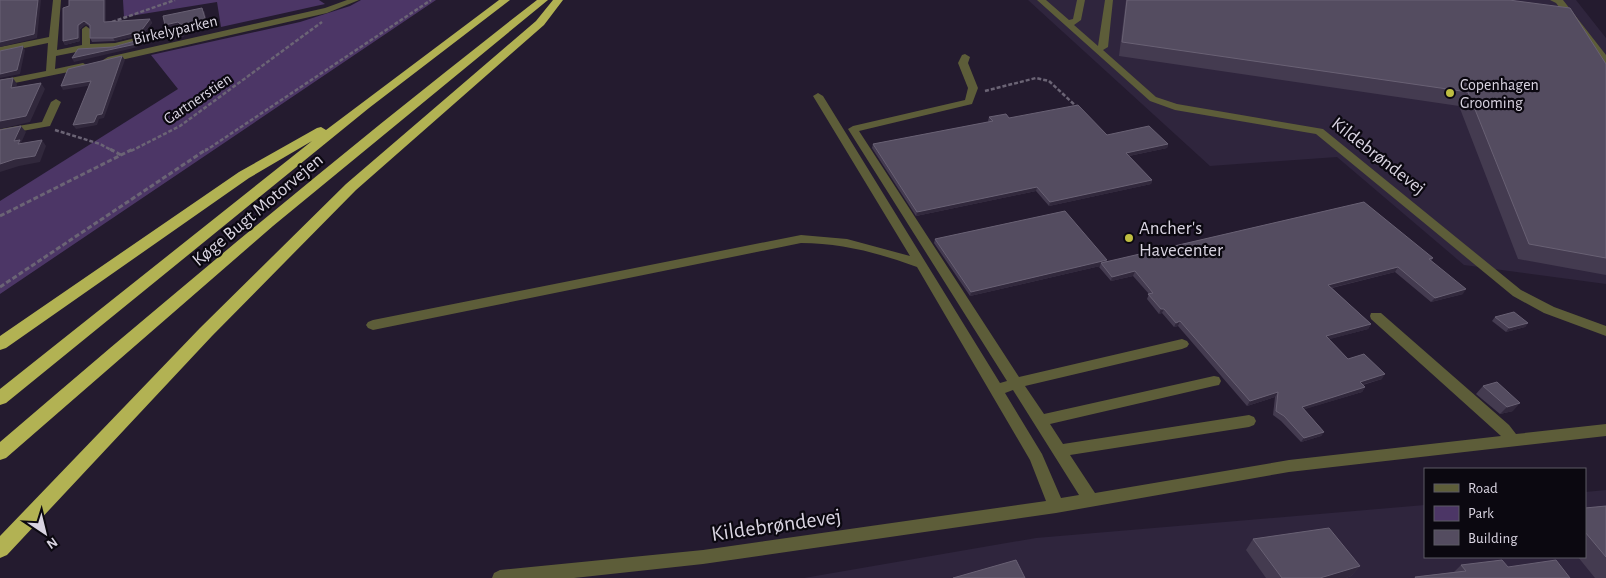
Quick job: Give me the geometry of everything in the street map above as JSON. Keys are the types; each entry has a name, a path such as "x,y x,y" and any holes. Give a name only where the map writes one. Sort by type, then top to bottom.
{"highway":[{"name":"Køge Bugt Motorvejen","path":"0,398 365,105 505,0"},
{"name":"Køge Bugt Motorvejen","path":"0,453 282,212 400,114 543,0"},
{"path":"0,550 206,332 351,187 540,23 558,0"},
{"path":"0,344 244,175 365,105"}],"street":[{"path":"50,73 57,0"},
{"name":"Birkelyparken","path":"0,83 327,10 355,0"},
{"path":"1068,24 1078,20 1081,0"},
{"path":"1096,49 1104,46 1109,0"},
{"path":"1554,0 1559,0 1606,61"},
{"name":"Kildebrøndevej","path":"1046,1 1068,24 1153,99 1163,104 1319,131 1517,293 1549,310 1606,330"},
{"path":"86,29 86,47"},
{"path":"52,54 86,47 115,46 180,30"},
{"path":"0,50 53,39"},
{"path":"965,57 963,63 974,88 969,102 853,129 1091,500"},
{"path":"818,96 1037,458 1056,506"},
{"path":"0,132 46,124 56,102"},
{"path":"374,325 801,239 827,240 902,257 921,264"},
{"path":"1376,316 1504,430 1512,441"},
{"path":"996,390 1016,383 1182,344"},
{"path":"1040,421 1214,381"},
{"path":"1059,452 1249,420"},
{"name":"Kildebrøndevej","path":"500,578 703,557 1056,506 1289,466 1606,430"}],"path":[{"path":"86,29 105,25 175,0"},
{"path":"0,287 431,0"},
{"name":"Gartnerstien","path":"0,216 180,126 328,18"},
{"path":"972,95 1036,78 1049,81 1080,109"},
{"path":"46,124 58,132 100,144 122,155"}],"shaded area":[{"path":"1028,0 1576,0 1606,38 1606,284 1464,265 1337,157 1210,166"},
{"path":"1606,490 1606,578 804,578 1036,538 1424,505 1424,558 1586,558 1586,492"}],"green space":[{"path":"123,0 319,0 325,4 221,27 217,2 124,17"},
{"path":"361,0 436,0 0,294 0,201 178,89 151,55 300,22 350,6"}],"building":[{"path":"0,0 38,0 34,34 0,42"},
{"path":"69,0 104,0 104,22 150,19 141,31 113,38 90,38 90,25 84,21 78,25 78,38 63,41 63,8 69,6"},
{"path":"1127,0 1509,0 1570,8 1606,64 1606,258 1529,244 1468,92 1122,42"},
{"path":"202,8 206,22 184,27 178,22 165,25 163,16"},
{"path":"181,29 182,33 168,36 167,32"},
{"path":"135,41 136,44 72,58 78,49 113,47"},
{"path":"23,46 17,70 0,74 0,51"},
{"path":"122,56 102,114 97,115 94,122 73,125 91,81 61,86 68,69"},
{"path":"13,78 11,88 41,83 26,116 0,121 0,80"},
{"path":"1078,105 1107,135 1149,126 1168,144 1126,153 1152,180 1050,202 1037,187 917,212 873,144 993,121 989,117 1006,114 1009,118"},
{"path":"21,126 14,141 20,140 18,144 42,140 35,156 15,159 0,164 0,130"},
{"path":"1364,202 1433,258 1429,259 1466,289 1435,298 1398,267 1328,285 1371,324 1326,336 1348,359 1364,354 1385,374 1360,382 1365,387 1302,407 1324,432 1304,438 1284,416 1276,411 1278,392 1250,401 1180,321 1176,323 1164,309 1161,309 1148,294 1153,293 1135,271 1112,277 1101,263"},
{"path":"1065,211 1107,260 971,292 935,239"},
{"path":"1514,312 1528,323 1509,328 1495,317"},
{"path":"1497,382 1520,403 1507,407 1483,386"},
{"path":"1606,506 1606,557 1586,533 1586,508"},
{"path":"1329,528 1360,566 1320,578 1282,578 1253,539"},
{"path":"1016,560 1025,578 953,578"},
{"path":"1502,560 1508,567 1556,560 1570,578 1415,577 1466,571 1461,565"}],"place":[{"name":"Copenhagen Grooming","path":"1450,93"},
{"name":"Ancher's Havecenter","path":"1129,238"}]}
